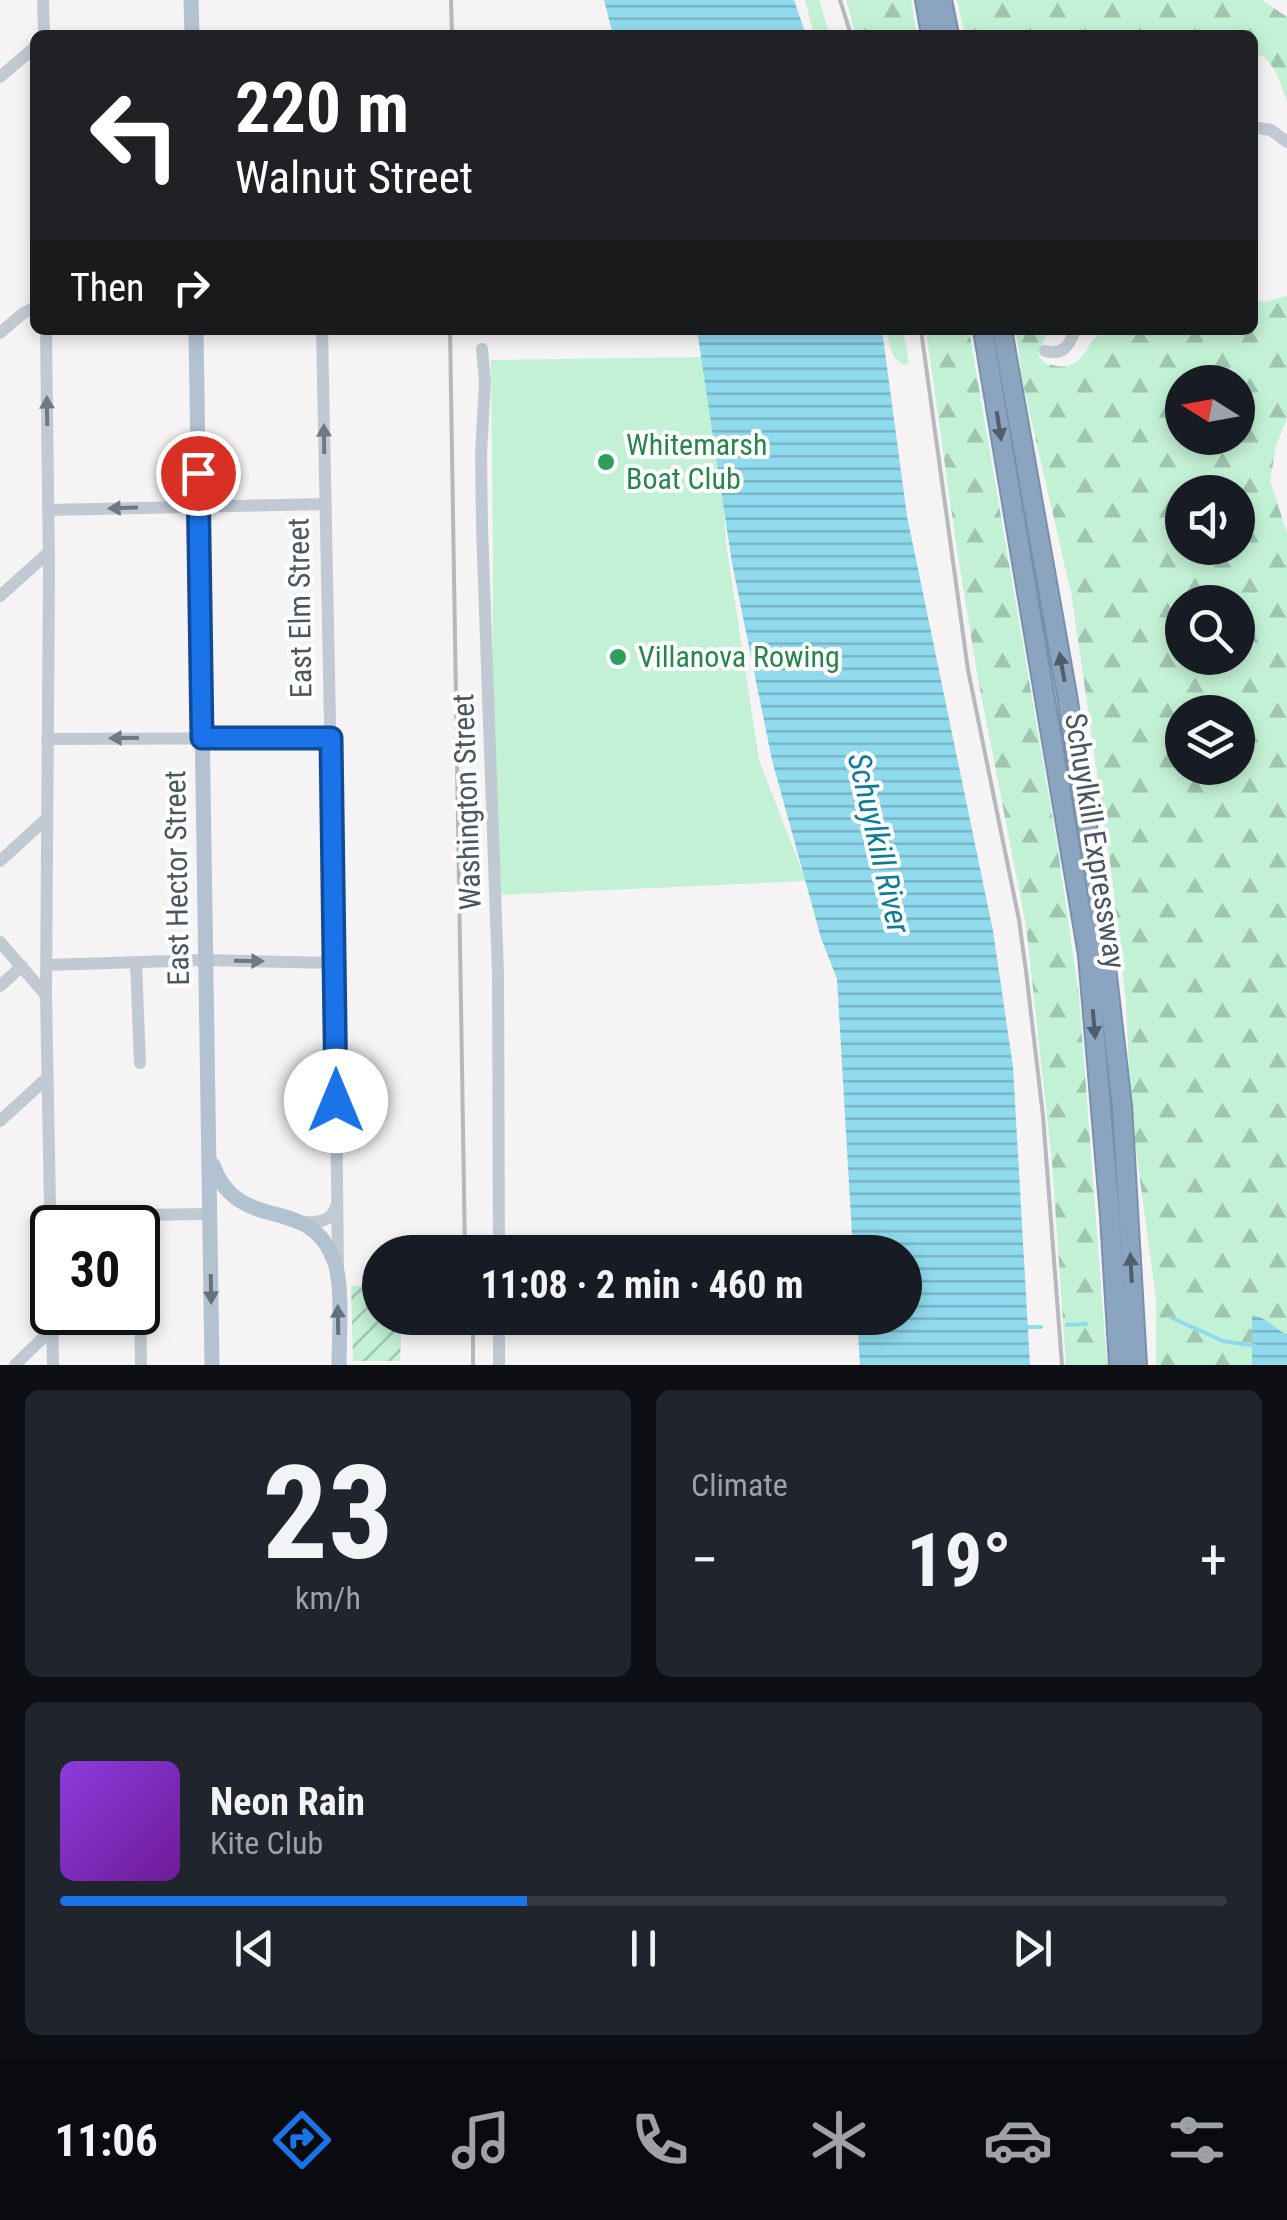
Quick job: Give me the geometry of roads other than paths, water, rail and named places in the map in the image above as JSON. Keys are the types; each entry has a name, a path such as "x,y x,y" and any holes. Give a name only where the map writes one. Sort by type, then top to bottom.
{"highway":[{"path":"925,0 930,30"},
{"path":"942,0 948,30"},
{"name":"Schuylkill Expressway","path":"984,335 1088,955 1119,1365"},
{"name":"Schuylkill Expressway","path":"1003,335 1098,898 1122,1106 1137,1365"}],"main road":[{"path":"191,0 192,30"},
{"name":"East Hector Street","path":"196,335 212,1365"},
{"path":"208,1132 214,1167 230,1194 255,1210 303,1222 329,1249 338,1274"},
{"path":"210,1214 225,1203 244,1204"},
{"name":"East Elm Street","path":"338,1274 339,1365"}],"street":[{"path":"43,0 44,30"},
{"path":"0,77 30,51"},
{"path":"1258,128 1271,130 1287,142"},
{"path":"0,334 30,310"},
{"path":"46,335 49,1205"},
{"name":"East Elm Street","path":"322,335 338,1274"},
{"path":"1045,351 1060,352 1073,335"},
{"name":"Washington Street","path":"482,349 482,511 498,974 498,1235"},
{"path":"48,510 326,504"},
{"path":"0,596 49,552"},
{"path":"47,739 331,738"},
{"path":"0,861 46,819"},
{"path":"0,942 46,996"},
{"path":"46,965 206,960 335,963"},
{"path":"136,962 140,1064"},
{"path":"0,986 22,966"},
{"path":"0,1121 48,1077"},
{"path":"303,1222 321,1222 331,1217 338,1195"},
{"path":"160,1214 210,1214"},
{"path":"14,1365 46,1335"},
{"path":"52,1335 53,1365"},
{"path":"140,1335 140,1365"},
{"path":"499,1335 499,1365"}],"water":[{"path":"604,0 794,0 804,30 612,30"},
{"name":"Schuylkill River","path":"698,335 883,335 907,516 993,931 1013,1067 1030,1365 860,1365 858,1335 922,1335 922,1235 852,1235 837,979 821,938 772,760 732,563"},
{"path":"1252,1315 1287,1334 1287,1365 1252,1365"}],"waterway":[{"path":"1172,1318 1223,1341 1256,1346"},
{"path":"1067,1325 1086,1324"},
{"path":"1025,1327 1041,1327"}],"railway":[{"path":"451,0 452,30"},
{"path":"840,0 849,30"},
{"path":"450,335 465,1235"},
{"path":"922,335 968,670 1026,971 1043,1116 1062,1365"},
{"path":"473,1335 473,1365"}],"place":[{"name":"Whitemarsh Boat Club","path":"606,462"},
{"name":"Villanova Rowing","path":"618,657"}]}
